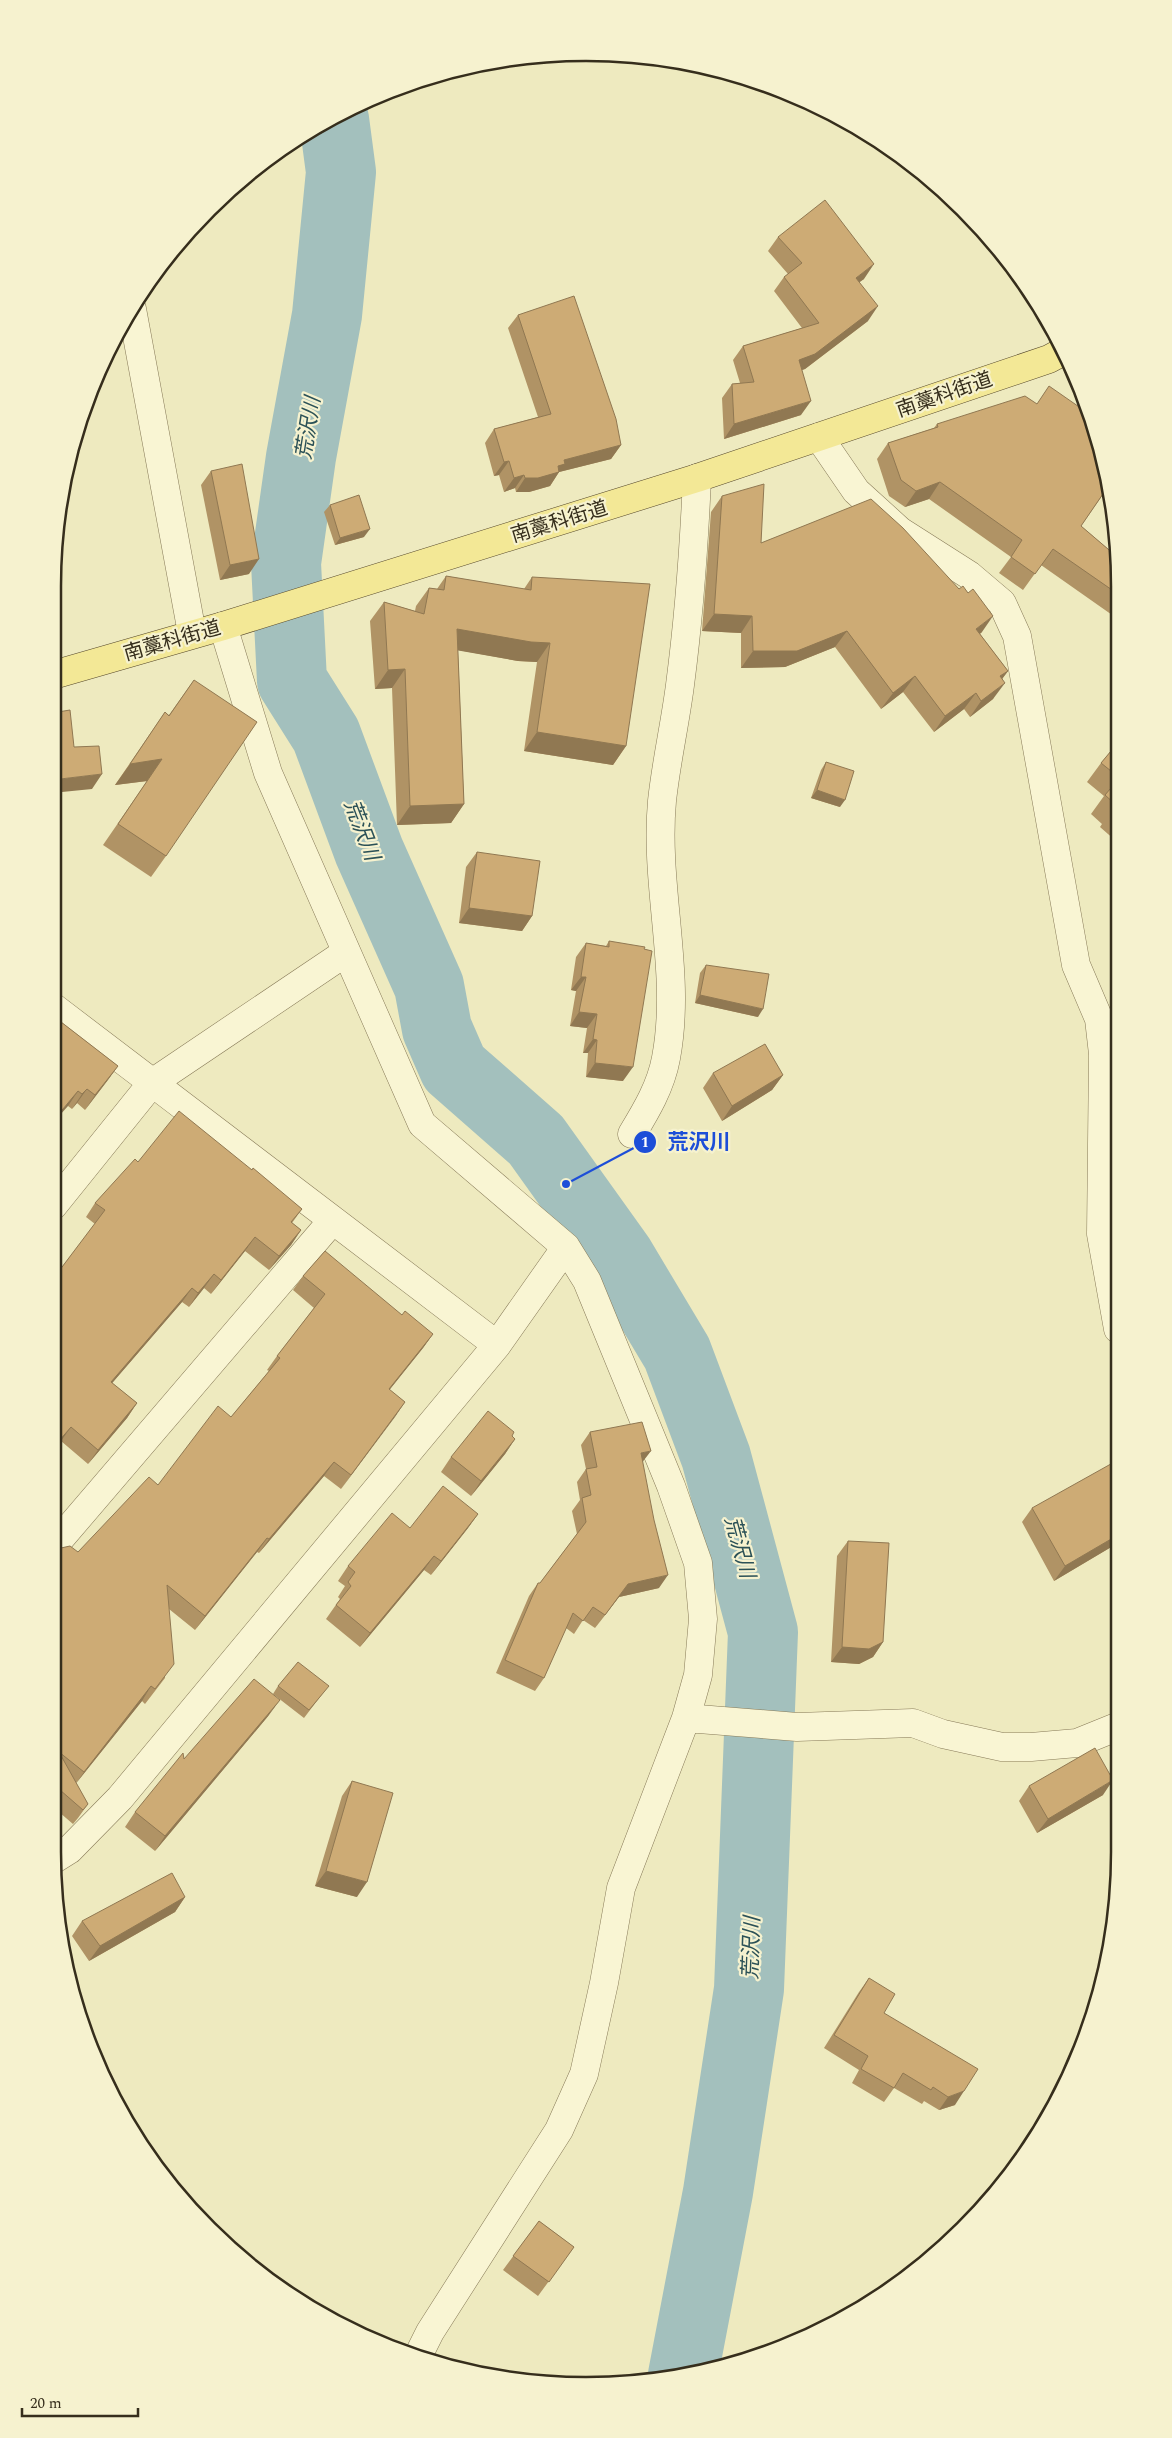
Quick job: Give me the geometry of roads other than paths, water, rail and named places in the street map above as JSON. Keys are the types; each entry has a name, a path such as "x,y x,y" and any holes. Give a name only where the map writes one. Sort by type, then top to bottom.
{"main road":[{"name":"南藁科街道","path":"61,672 223,626 697,478 1049,359 1057,355"}],"street":[{"path":"134,320 192,634"},
{"path":"819,437 856,491 900,531 969,575 1002,603 1017,636 1076,965 1099,1019 1103,1054 1101,1234 1111,1290"},
{"path":"632,1134 650,1103 666,1060 671,1006 660,860 662,802 680,685 692,580 697,478"},
{"path":"223,626 268,773 345,953 422,1124 566,1247 587,1281 671,1486 698,1563 703,1619 698,1675 698,1719 621,1888 604,1983 584,2074 559,2130 430,2332 421,2350"},
{"path":"61,1195 152,1083 345,953"},
{"path":"61,1014 497,1345"},
{"path":"61,1537 332,1221"},
{"path":"61,1855 69,1850 120,1798 497,1345 566,1247"},
{"path":"698,1719 797,1727 913,1723 943,1734 1002,1747 1078,1743 1111,1729"}],"waterway":[{"name":"荒沢川","path":"335,126 341,172 327,315 301,457 286,563 292,681 326,735 369,851 429,986 437,1029 454,1068 536,1140 619,1256 677,1353 716,1457 763,1632 749,1989 718,2192 684,2368"}],"place":[{"name":"荒沢川","path":"566,1184"}]}
